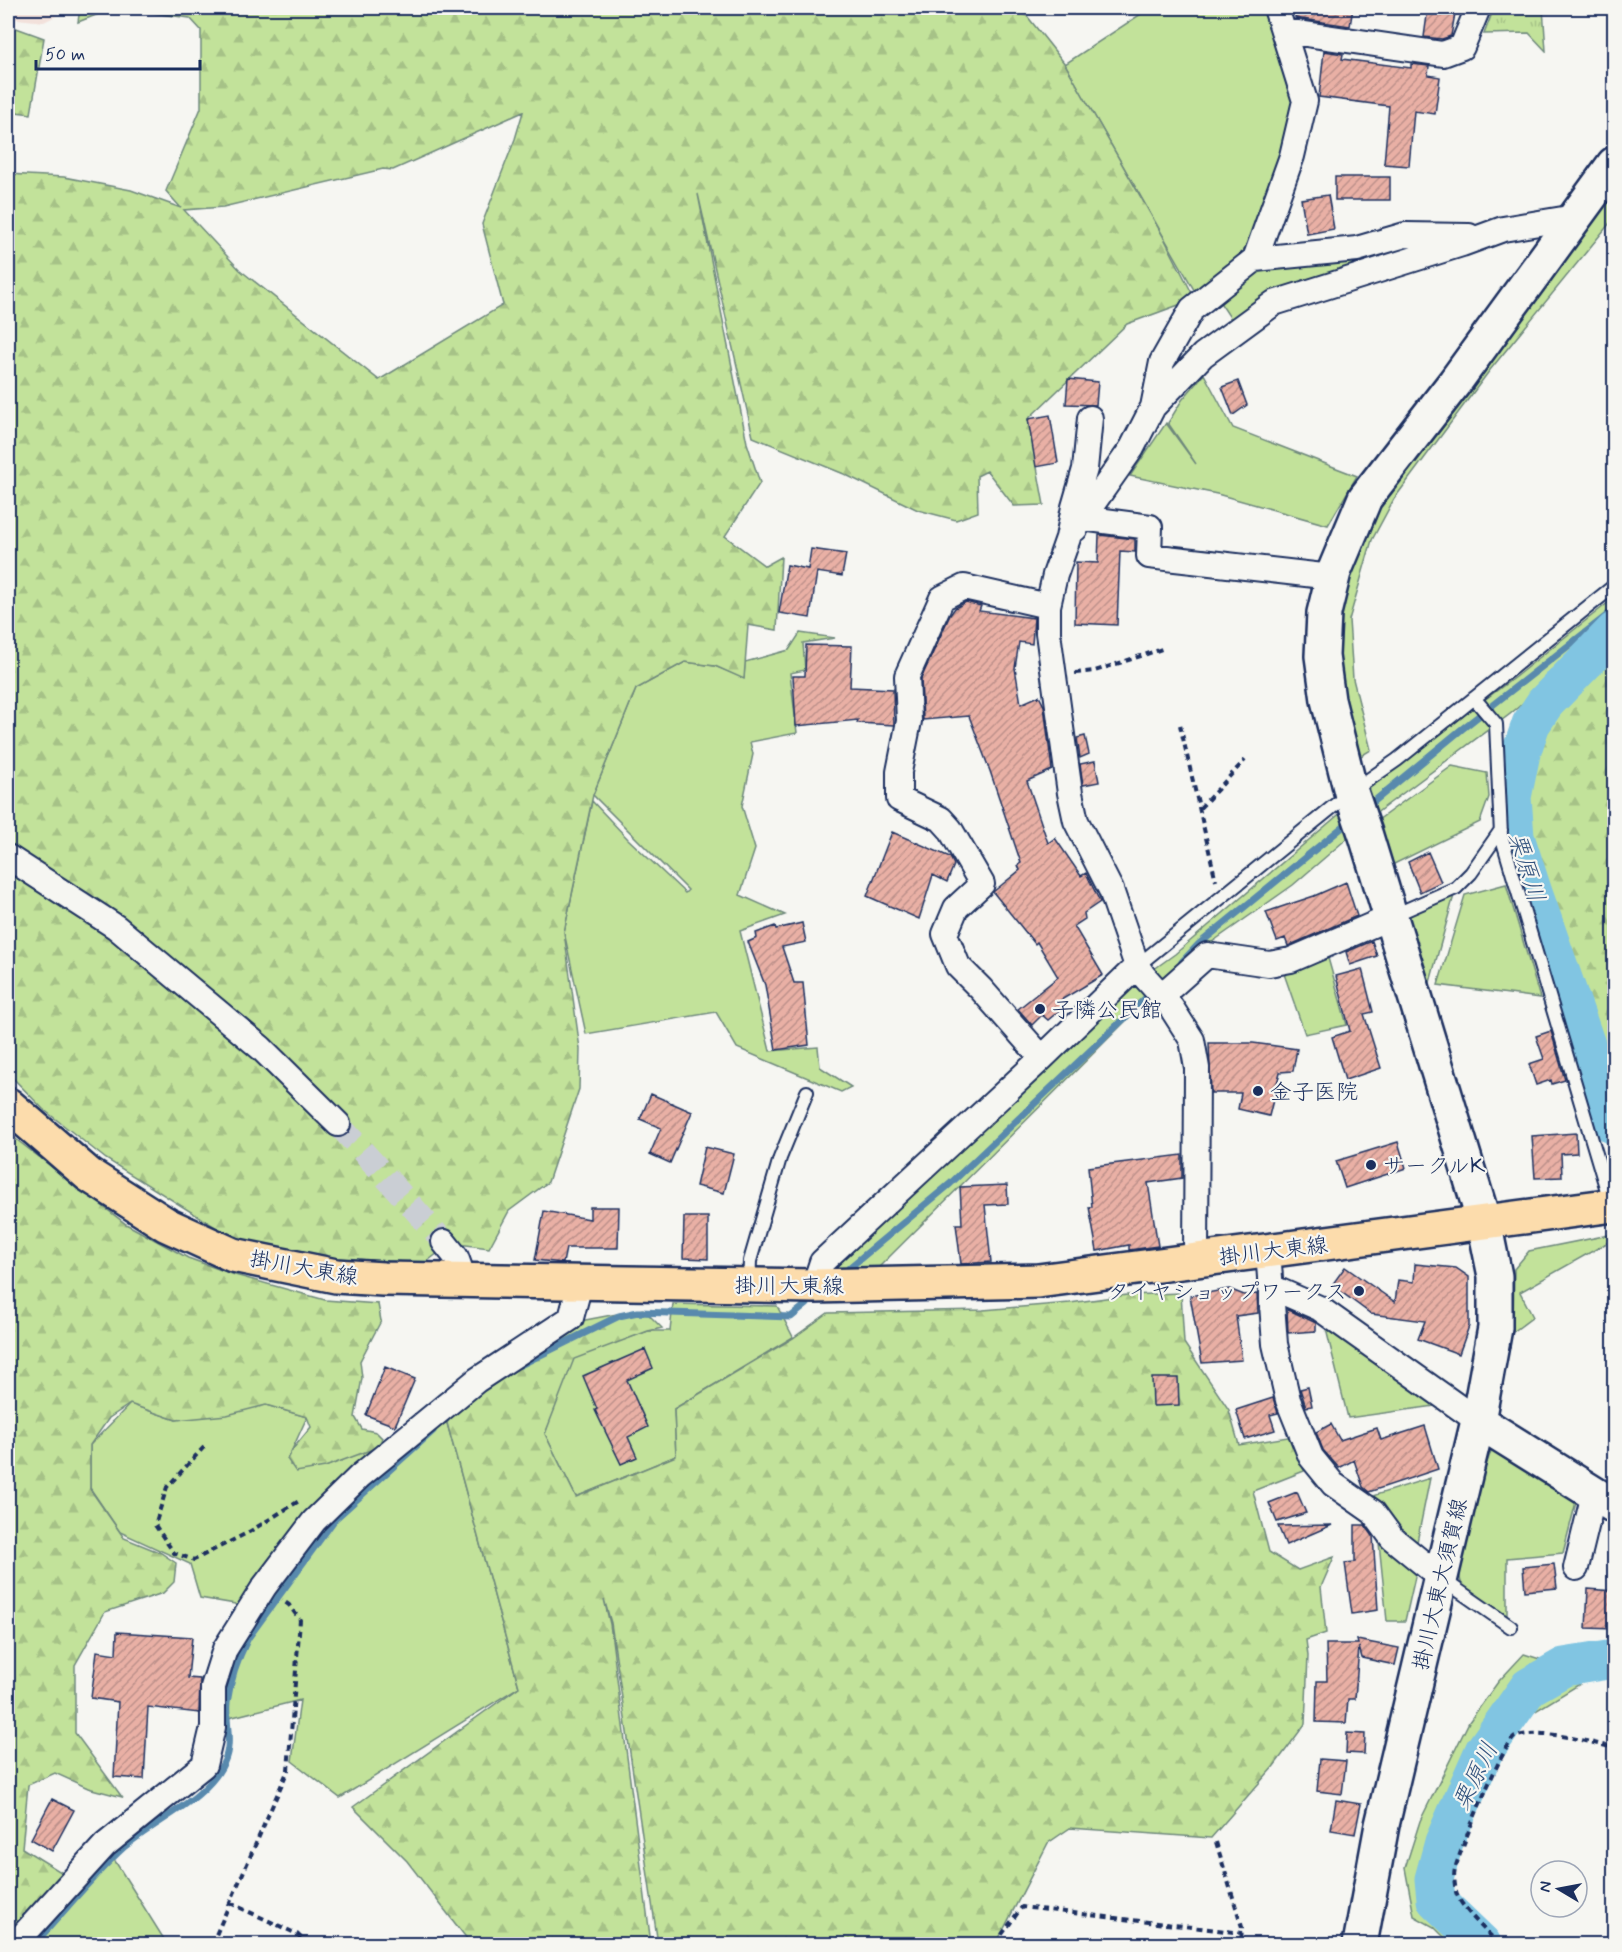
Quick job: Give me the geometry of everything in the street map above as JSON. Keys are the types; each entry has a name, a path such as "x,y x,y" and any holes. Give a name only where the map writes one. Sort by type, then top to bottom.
{"main road":[{"name":"掛川大東線","path":"8,1105 89,1175 167,1225 233,1255 336,1276 465,1282 749,1286 1038,1281 1484,1221 1613,1208"}],"street":[{"path":"1255,260 1292,156 1305,101 1276,8"},
{"path":"1285,31 1443,54 1462,47 1478,8"},
{"name":"掛川大東大須賀線","path":"1360,1944 1382,1825 1478,1421 1496,1328 1495,1276 1484,1221 1352,795 1328,700 1322,656 1324,613 1332,577 1365,498 1455,382 1614,164"},
{"path":"1153,407 1203,355 1274,303 1503,229 1575,217"},
{"path":"1068,538 1132,448 1153,407 1162,362 1192,309 1255,260 1357,249 1405,235 1484,236"},
{"path":"1090,418 1085,470 1048,606 1048,633 1053,675 1076,821 1111,890 1150,982 1192,1040 1197,1068 1196,1260"},
{"path":"1082,518 1150,527 1149,556 1332,577"},
{"path":"1042,1058 958,966 945,934 956,908 982,885 950,829 941,819 899,799 900,772 909,721 907,676 942,598 964,587 1048,606"},
{"path":"8,857 116,927 261,1048 338,1124"},
{"path":"814,1286 822,1262 1042,1058 1150,982 1207,955 1269,964 1291,960 1391,917"},
{"path":"444,1242 456,1257 465,1282"},
{"path":"1268,1251 1275,1344 1285,1389 1311,1457 1333,1484 1372,1512 1392,1538 1441,1578"},
{"path":"15,1944 105,1845 204,1765 213,1727 213,1687 225,1648 264,1587 314,1521 360,1476 468,1387 571,1318 580,1284"},
{"path":"1271,1287 1319,1308 1478,1421 1604,1500 1576,1568"}],"lane":[{"path":"1150,982 1220,897 1614,586"},
{"path":"1474,698 1496,724 1501,830 1613,1208"},
{"path":"1391,917 1456,888 1471,873 1501,830"},
{"path":"749,1286 750,1261 780,1158 807,1092"},
{"path":"1441,1578 1511,1627"}],"path":[{"path":"1053,675 1095,671 1162,649"},
{"path":"1180,725 1220,897"},
{"path":"1200,809 1245,760"},
{"path":"204,1447 167,1488 155,1525 174,1553 194,1560 249,1532 306,1497"},
{"path":"212,1944 288,1770 300,1620 290,1605"},
{"path":"1499,1944 1478,1924 1456,1894 1454,1872 1500,1757 1512,1738 1527,1734 1585,1741 1614,1748"},
{"path":"1216,1842 1242,1927 1241,1944"},
{"path":"230,1903 297,1934 307,1944"},
{"path":"997,1944 1022,1907 1242,1933"}],"shaded area":[{"path":"8,8 72,8 44,22 8,18"}],"green space":[{"path":"80,8 114,8 78,22"},
{"path":"114,8 1005,8 1027,16 1065,64 1164,238 1195,299 1127,324 1028,419 1044,505 1014,506 987,471 977,476 978,512 956,520 918,510 844,474 753,437 698,194 747,443 760,483 725,536 765,566 781,557 777,630 748,625 744,679 715,666 685,662 636,689 593,795 564,932 580,1049 579,1089 548,1182 509,1211 489,1248 451,1243 425,1263 334,1258 236,1240 106,1159 43,1109 11,1076 8,1066 8,174 64,177 131,190 181,208 166,191 201,108 201,30 190,18","holes":["523,112 482,224 503,305 379,380 240,270 184,210 223,207 383,169 393,170"]},
{"path":"1150,8 1276,8 1304,97 1255,259 1201,302 1065,64"},
{"path":"1494,8 1543,8 1546,51 1529,33 1484,34"},
{"path":"8,25 44,38 31,114 8,111"},
{"path":"1614,185 1614,218 1490,370 1394,499 1372,540 1349,620 1353,679 1371,750 1356,759 1341,693 1337,647 1340,608 1347,573 1387,489"},
{"path":"1370,251 1376,267 1233,322 1217,298 1254,266"},
{"path":"1204,374 1233,428 1357,476 1328,525 1217,494 1130,476 1166,423 1196,464 1168,423 1182,400"},
{"path":"1614,598 1614,640 1551,679 1511,714 1379,811 1293,885 1205,947 1159,988 872,1274 833,1270 1132,985 1175,954 1391,770 1515,677"},
{"path":"800,633 835,638 803,643 805,670 790,673 797,733 750,742 753,754 742,806 755,849 740,895 785,915 740,931 770,1051 818,1047 820,1067 851,1087 841,1092 737,1048 716,1012 586,1034 564,932 592,801 685,893 688,890 593,795 636,689 685,662 715,666 744,678 745,662 789,650"},
{"path":"1614,645 1614,1110 1597,1050 1583,984 1551,910 1529,837 1519,793 1528,754 1538,728 1579,686"},
{"path":"1452,766 1487,773 1489,797 1480,822 1392,865 1374,823"},
{"path":"1506,884 1540,998 1438,985 1465,895"},
{"path":"1456,888 1429,986 1402,908"},
{"path":"1326,951 1347,1025 1305,1034 1283,971"},
{"path":"8,1133 126,1224 188,1258 235,1275 325,1300 378,1304 381,1321 360,1361 362,1378 355,1417 362,1429 376,1432 382,1438 379,1445 373,1449 325,1467 296,1472 287,1459 311,1427 307,1417 266,1405 227,1415 176,1420 130,1404 109,1418 90,1445 90,1489 124,1538 161,1553 176,1563 174,1582 163,1593 105,1612 75,1665 75,1733 122,1797 88,1788 55,1773 28,1785 22,1848 74,1880 8,1937"},
{"path":"1614,1234 1614,1239 1520,1292 1533,1317 1513,1332 1514,1269 1529,1251"},
{"path":"1181,1293 1184,1343 1229,1410 1239,1445 1294,1436 1304,1471 1253,1491 1269,1552 1298,1570 1334,1557 1321,1587 1326,1633 1306,1640 1308,1656 1305,1724 1274,1766 1211,1838 1070,1828 1048,1843 996,1944 658,1944 611,1623 604,1599 610,1624 651,1944 471,1944 407,1861 353,1807 519,1687 447,1423 470,1384 575,1322 643,1309 662,1328 648,1331 574,1359 545,1434 576,1497 676,1456 674,1409 793,1338 828,1313 983,1310 1070,1303 1127,1295"},
{"path":"673,1304 777,1306 793,1337 674,1409 676,1456 576,1497 545,1434 569,1359 648,1331 670,1331"},
{"path":"1326,1329 1354,1346 1435,1406 1348,1418"},
{"path":"130,1404 176,1420 266,1405 307,1417 292,1450 290,1465 325,1467 422,1424 447,1423 519,1687 340,1798 292,1761 300,1700 221,1720 244,1622 235,1604 200,1598 190,1564 120,1532 90,1488 90,1445"},
{"path":"1493,1445 1576,1502 1563,1553 1507,1558 1507,1616 1463,1587 1460,1574 1463,1538"},
{"path":"1430,1478 1416,1547 1369,1497"},
{"path":"1378,1533 1417,1568 1405,1621 1387,1621"},
{"path":"1524,1654 1593,1676 1524,1718 1505,1739 1449,1876 1454,1899 1494,1944 1451,1944 1434,1927 1414,1916 1405,1868 1420,1821 1469,1722 1498,1682"},
{"path":"105,1845 167,1944 25,1944"},
{"path":"1249,1942 1327,1944 1249,1944"}],"building":[{"path":"1296,8 1353,8 1350,26 1295,18"},
{"path":"1428,8 1456,8 1451,36 1442,39 1424,37"},
{"path":"1324,51 1343,54 1342,59 1411,68 1411,64 1429,66 1428,75 1440,77 1435,114 1414,111 1409,166 1384,164 1389,106 1319,97"},
{"path":"1335,177 1390,177 1390,200 1335,200"},
{"path":"1328,195 1334,229 1307,234 1301,199"},
{"path":"1068,379 1098,382 1096,405 1066,404"},
{"path":"1238,381 1247,405 1233,415 1222,387"},
{"path":"1050,415 1058,463 1036,467 1028,419"},
{"path":"1099,535 1135,539 1135,552 1120,551 1117,625 1075,623 1076,562 1098,563"},
{"path":"811,549 846,554 842,576 817,572 810,618 779,613 787,565 808,569"},
{"path":"966,602 981,606 979,611 1034,618 1032,644 1019,642 1015,668 1021,704 1039,696 1044,706 1052,770 1027,781 1048,843 1055,838 1081,876 1086,873 1100,902 1084,913 1085,919 1074,926 1103,975 1061,1000 1065,1006 1048,1020 1042,1015 1032,1025 1018,1009 1058,977 1037,942 1035,944 993,892 1020,870 1018,865 1021,863 990,771 969,716 923,720 921,679 950,615 955,608"},
{"path":"806,645 852,646 850,687 893,689 894,725 857,723 858,720 796,726 793,676 805,676"},
{"path":"1085,736 1089,754 1080,758 1077,738"},
{"path":"1095,761 1099,782 1083,785 1080,764"},
{"path":"892,832 950,857 954,865 947,882 933,875 919,919 867,896"},
{"path":"1428,852 1441,882 1420,892 1408,862"},
{"path":"1346,882 1357,916 1288,946 1285,938 1277,941 1266,912 1314,896"},
{"path":"802,923 806,942 782,947 794,983 803,983 809,1045 776,1050 765,985 748,942 757,938 756,933 775,926 776,929"},
{"path":"1372,941 1377,956 1350,965 1346,952"},
{"path":"1362,969 1373,1012 1364,1014 1381,1068 1345,1080 1332,1037 1350,1031 1336,976"},
{"path":"1551,1031 1565,1080 1552,1084 1551,1080 1536,1085 1529,1064 1544,1059 1536,1036"},
{"path":"1209,1043 1253,1043 1297,1049 1293,1071 1280,1072 1269,1116 1238,1109 1241,1093 1211,1093"},
{"path":"651,1094 692,1112 670,1163 650,1154 661,1128 640,1119"},
{"path":"1576,1133 1577,1153 1561,1154 1562,1177 1535,1178 1532,1136"},
{"name":"サークルK","path":"1398,1142 1406,1168 1345,1188 1336,1161"},
{"path":"705,1147 734,1154 724,1193 696,1186"},
{"path":"1182,1155 1182,1178 1148,1183 1158,1246 1129,1250 1129,1245 1097,1251 1089,1207 1092,1207 1088,1167"},
{"path":"1007,1185 1008,1204 985,1205 991,1262 961,1264 956,1224 962,1224 960,1187"},
{"path":"590,1207 619,1207 618,1248 566,1248 563,1263 535,1260 544,1211 590,1219"},
{"path":"684,1217 708,1217 708,1259 683,1258"},
{"path":"1415,1264 1456,1268 1469,1277 1469,1326 1459,1354 1418,1339 1425,1321 1371,1314 1332,1285 1345,1267 1395,1302 1398,1280 1414,1282"},
{"path":"1229,1289 1244,1295 1257,1294 1258,1313 1236,1316 1242,1360 1202,1363 1190,1296"},
{"path":"1287,1309 1316,1323 1316,1331 1288,1333"},
{"path":"645,1349 653,1368 627,1380 648,1427 628,1437 637,1457 621,1464 595,1410 597,1409 583,1376"},
{"path":"385,1367 415,1379 395,1426 366,1415"},
{"path":"1152,1378 1178,1378 1179,1405 1153,1406"},
{"path":"1308,1387 1312,1406 1306,1407 1300,1389"},
{"path":"1273,1398 1278,1413 1270,1415 1275,1430 1245,1439 1236,1410"},
{"path":"1331,1424 1340,1440 1377,1428 1381,1440 1425,1426 1438,1469 1369,1492 1363,1487 1354,1460 1339,1468 1323,1450 1316,1432"},
{"path":"1297,1492 1306,1513 1277,1522 1269,1503"},
{"path":"1332,1525 1286,1545 1278,1526"},
{"path":"1355,1525 1365,1525 1373,1536 1378,1610 1352,1614 1345,1563 1355,1562"},
{"path":"1554,1564 1557,1588 1525,1591 1523,1567"},
{"path":"1588,1589 1614,1591 1614,1629 1586,1628"},
{"path":"117,1632 192,1637 188,1678 200,1679 199,1713 148,1707 144,1779 114,1777 118,1702 91,1698 97,1651 116,1654"},
{"path":"1357,1640 1399,1648 1395,1665 1362,1658 1359,1647 1355,1699 1348,1699 1346,1723 1316,1722 1317,1681 1327,1681 1326,1644 1358,1644"},
{"path":"1347,1733 1365,1734 1364,1754 1346,1753"},
{"path":"1320,1759 1346,1761 1342,1794 1317,1791"},
{"path":"52,1799 74,1810 52,1851 31,1839"},
{"path":"1336,1800 1361,1804 1355,1834 1331,1830"}],"waterway":[{"path":"1366,808 1462,729 1614,610"},
{"name":"栗原川","path":"1614,632 1545,703 1531,724 1521,753 1512,797 1515,837 1614,1125"},
{"path":"1182,962 1199,944 1350,821"},
{"path":"849,1268 950,1184 1153,991"},
{"path":"520,1365 619,1316 638,1312 791,1317 807,1304"},
{"path":"34,1944 89,1882 124,1847 206,1788 227,1755 227,1703 230,1686 248,1638 335,1519 433,1431"},
{"name":"栗原川","path":"1482,1944 1436,1900 1434,1879 1444,1842 1484,1751 1529,1687 1564,1667 1614,1659"}],"tunnel":[{"path":"338,1124 444,1242"}],"place":[{"name":"子隣公民館","path":"1040,1009"},
{"name":"金子医院","path":"1258,1091"},
{"name":"サークルK","path":"1371,1165"},
{"name":"タイヤショップワークス","path":"1359,1291"}]}
